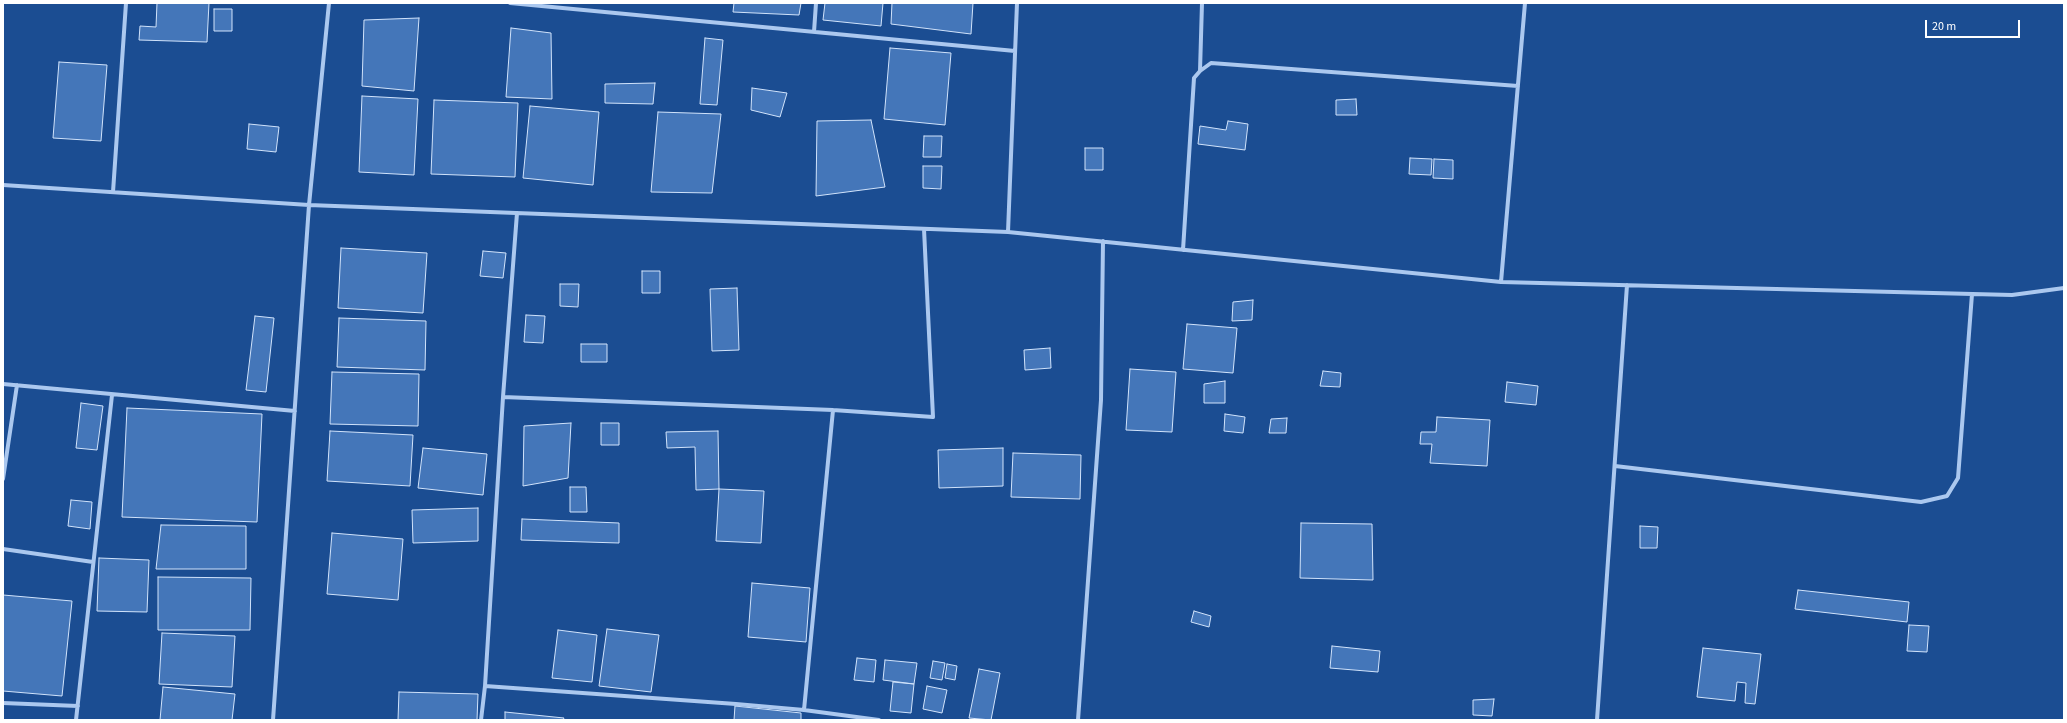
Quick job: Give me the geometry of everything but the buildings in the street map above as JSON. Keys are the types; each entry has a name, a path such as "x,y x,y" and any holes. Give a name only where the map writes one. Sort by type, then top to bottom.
{"street":[{"path":"113,192 126,3"},
{"path":"273,720 309,205 329,3"},
{"path":"510,3 1015,50"},
{"path":"814,32 816,3"},
{"path":"1008,232 1017,3"},
{"path":"1200,71 1202,3"},
{"path":"1501,282 1525,3"},
{"path":"1183,250 1194,78 1200,71 1211,63 1518,86"},
{"path":"3,185 309,205 1008,232 1501,282 2012,295 2064,288"},
{"path":"481,720 485,686 503,397 518,213"},
{"path":"503,397 833,410 933,416 924,229"},
{"path":"1078,720 1101,400 1103,241"},
{"path":"1597,720 1627,285"},
{"path":"1614,466 1920,502 1947,496 1958,478 1972,294"},
{"path":"3,384 294,411"},
{"path":"3,479 17,385"},
{"path":"76,720 112,395"},
{"path":"804,710 833,410"},
{"path":"3,549 93,562"},
{"path":"485,686 804,710 879,720"},
{"path":"3,703 78,706"}]}
